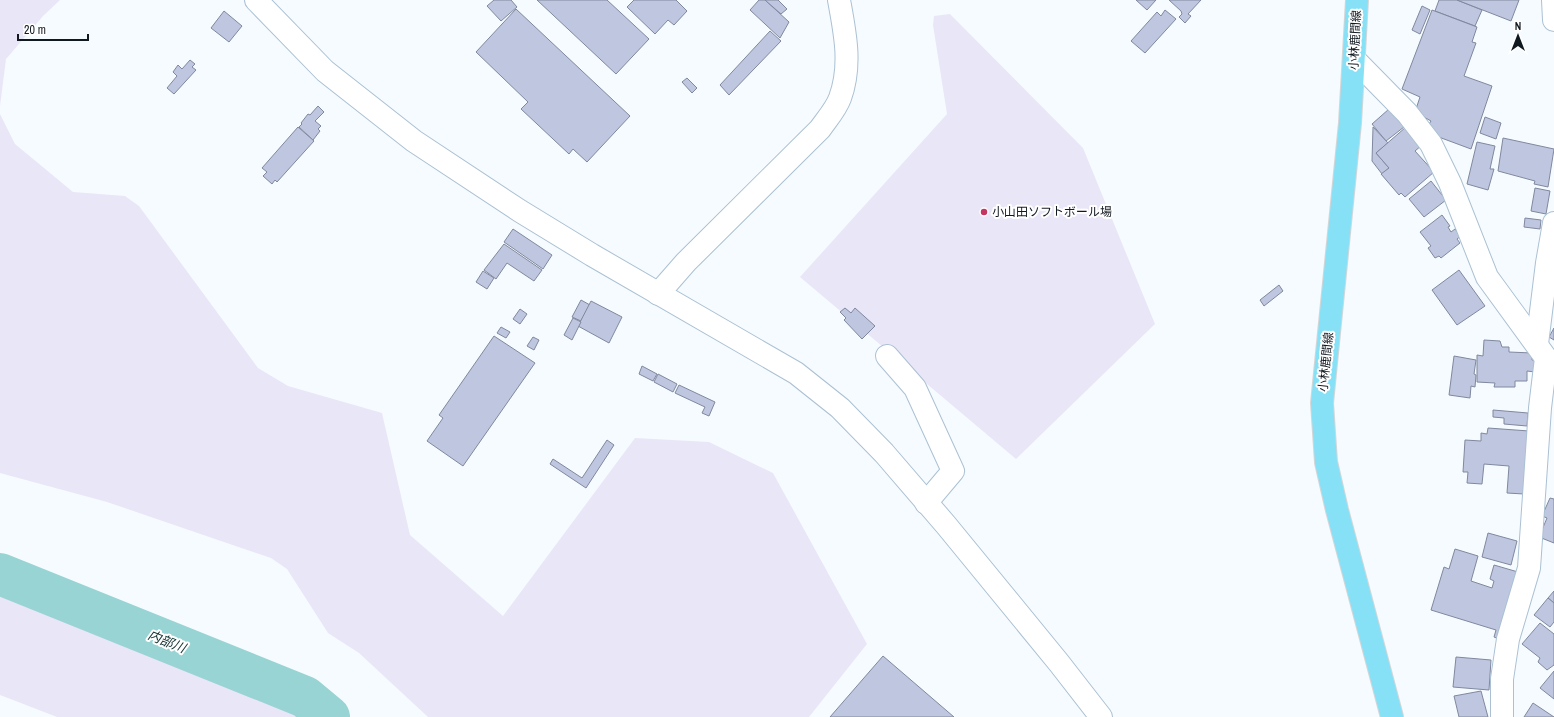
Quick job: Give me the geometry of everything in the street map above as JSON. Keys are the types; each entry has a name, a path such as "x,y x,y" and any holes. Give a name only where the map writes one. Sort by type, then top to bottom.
{"main road":[{"name":"小林鹿間線","path":"1356,0 1350,123 1322,403 1326,462 1337,510 1392,717"}],"street":[{"path":"256,0 325,70 414,141 520,211 592,255 796,373 840,408 884,453 1049,651 1101,717"},
{"path":"658,294 686,262 820,129 840,99 845,78 847,44 839,0"},
{"path":"1553,0 1554,20"},
{"path":"1354,59 1407,113 1431,144 1450,182 1488,277 1546,358 1540,408 1529,568 1508,639 1502,679 1502,717"},
{"path":"1537,344 1550,280 1554,223"},
{"path":"887,356 915,388 953,471 926,503"}],"shaded area":[{"path":"0,0 60,0 43,16 6,59 0,106"},
{"name":"小山田ソフトボール場","path":"950,14 1083,148 1155,324 1016,459 800,277 947,114 933,25 934,16"},
{"path":"0,114 15,144 73,192 125,196 139,206 258,368 288,386 382,413 410,535 503,616 635,438 709,442 773,473 867,644 809,717 428,717 359,653 328,633 287,569 271,558 107,502 0,473"},
{"path":"0,585 127,631 306,717 57,717 0,695"}],"building":[{"path":"494,0 511,0 517,7 501,21 487,6"},
{"path":"537,0 607,0 649,39 616,74"},
{"path":"634,0 676,0 687,11 674,25 668,20 655,34 627,7"},
{"path":"759,0 765,0 789,22 780,38 750,10"},
{"path":"765,0 778,0 787,9 781,14"},
{"path":"1136,0 1156,0 1147,10"},
{"path":"1169,0 1201,0 1188,14 1191,16 1185,23 1179,17 1182,14 1181,11"},
{"path":"1439,0 1457,0 1482,10 1475,26 1435,11"},
{"path":"1457,0 1519,0 1511,21"},
{"path":"1422,6 1430,10 1420,34 1412,30"},
{"path":"516,9 630,116 587,162 573,149 569,154 521,109 528,102 476,52"},
{"path":"1165,10 1176,19 1145,53 1131,41 1157,12 1161,16"},
{"path":"1432,10 1477,27 1472,42 1476,43 1464,76 1492,86 1471,149 1436,136 1427,127 1431,121 1415,112 1420,97 1402,89"},
{"path":"224,11 242,26 229,42 211,28"},
{"path":"770,31 781,41 729,95 720,85"},
{"path":"190,60 195,64 192,67 196,70 174,94 167,88 177,76 173,72 178,65 182,69"},
{"path":"687,78 697,88 692,93 682,82"},
{"path":"318,106 324,112 315,121 321,126 318,129 320,131 313,140 299,127 308,114 310,115"},
{"path":"1389,109 1404,127 1386,141 1372,124"},
{"path":"1485,117 1501,123 1496,139 1480,133"},
{"path":"298,127 314,141 277,182 275,180 272,184 263,176 267,172 262,168"},
{"path":"1373,127 1388,143 1376,153 1389,168 1382,174 1372,161"},
{"path":"1406,127 1422,145 1415,151 1434,172 1405,197 1401,193 1399,195 1381,174 1389,168 1376,153"},
{"path":"1503,138 1554,149 1548,187 1534,184 1535,181 1498,171"},
{"path":"1477,142 1495,146 1490,169 1494,169 1488,190 1467,184"},
{"path":"1431,181 1446,200 1424,217 1409,199"},
{"path":"1535,188 1550,191 1546,214 1531,211"},
{"path":"1442,215 1450,226 1448,227 1451,232 1455,229 1461,236 1457,239 1460,243 1441,258 1439,256 1435,258 1428,248 1431,246 1420,232"},
{"path":"1525,218 1541,220 1540,229 1524,227"},
{"path":"513,229 552,255 543,269 504,242"},
{"path":"504,244 542,270 534,281 507,263 496,279 484,270"},
{"path":"1459,270 1485,306 1457,325 1432,290"},
{"path":"483,271 494,278 487,289 476,282"},
{"path":"1279,285 1283,291 1264,306 1260,300"},
{"path":"581,300 590,305 581,321 572,317"},
{"path":"591,301 622,317 609,343 578,326"},
{"path":"845,308 851,313 855,308 875,326 862,339 844,320 846,318 840,312"},
{"path":"520,309 527,314 520,324 513,319"},
{"path":"573,318 581,322 572,340 564,335"},
{"path":"501,327 510,332 506,338 497,333"},
{"path":"1554,328 1554,340 1549,337"},
{"path":"494,336 535,363 463,466 427,441 443,418 439,415"},
{"path":"533,337 539,340 534,350 527,346"},
{"path":"1484,340 1500,341 1502,347 1509,347 1509,352 1532,353 1532,360 1536,360 1535,372 1527,371 1527,381 1515,381 1515,387 1494,387 1495,383 1477,382 1477,355 1483,356"},
{"path":"1454,356 1476,360 1474,374 1476,375 1475,387 1471,386 1470,398 1449,395"},
{"path":"642,366 657,374 653,381 639,374"},
{"path":"658,374 677,384 673,392 654,382"},
{"path":"679,385 715,402 709,416 702,413 705,407 675,393"},
{"path":"1493,410 1528,413 1527,426 1504,424 1504,418 1493,417"},
{"path":"1488,428 1529,431 1524,494 1507,493 1509,466 1484,464 1482,484 1467,483 1468,472 1463,472 1465,440 1481,441 1481,433 1487,434"},
{"path":"607,440 614,445 586,488 550,464 553,459 582,478"},
{"path":"1550,498 1554,499 1554,543 1539,537 1547,518 1542,516"},
{"path":"1488,533 1517,541 1511,565 1482,557"},
{"path":"1455,549 1478,556 1471,581 1492,588 1494,581 1490,579 1494,565 1518,572 1499,639 1494,637 1496,630 1431,610 1444,567 1449,569"},
{"path":"1554,591 1554,603 1548,598"},
{"path":"1548,598 1554,603 1554,622 1550,627 1534,615"},
{"path":"1540,623 1554,634 1554,665 1547,670 1538,662 1540,658 1522,644"},
{"path":"883,656 954,717 830,717"},
{"path":"1456,657 1491,660 1489,690 1453,687"},
{"path":"1554,671 1554,699 1540,688"},
{"path":"1481,691 1488,717 1459,717 1454,696"},
{"path":"1533,703 1554,717 1524,717"}],"waterway":[{"name":"内部川","path":"0,574 305,697 329,717"}],"place":[{"name":"小山田ソフトボール場","path":"984,212"}]}
